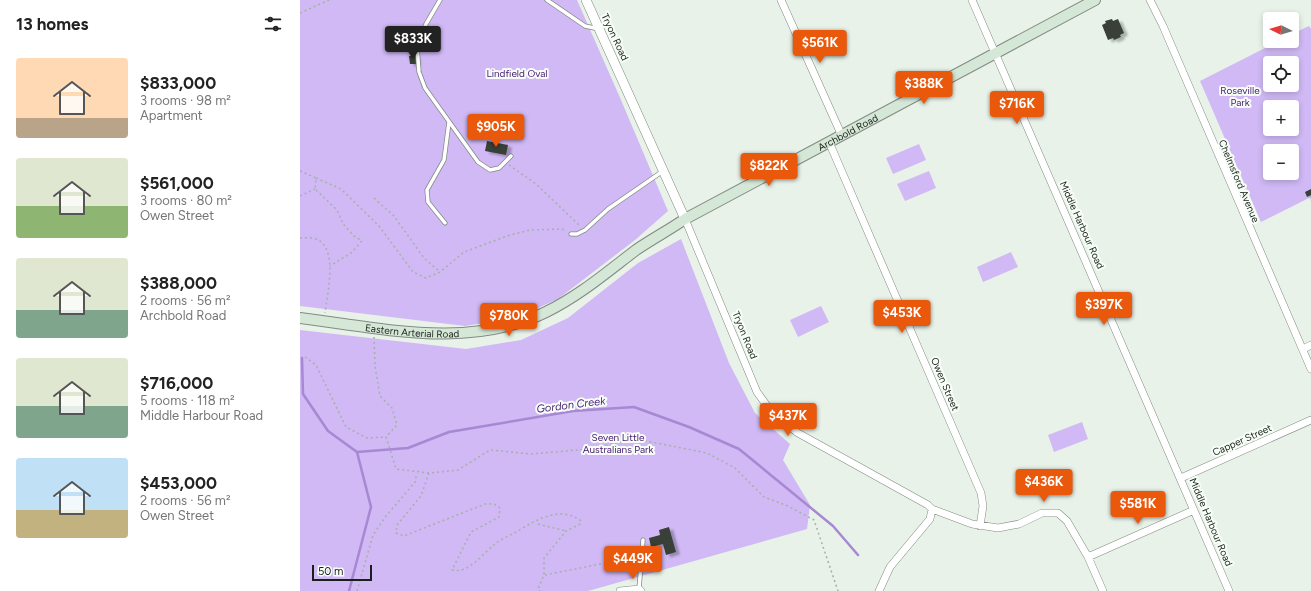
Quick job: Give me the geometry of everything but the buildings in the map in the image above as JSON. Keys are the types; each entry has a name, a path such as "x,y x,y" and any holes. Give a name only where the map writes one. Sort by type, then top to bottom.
{"main road":[{"name":"Archbold Road","path":"685,220 1095,0"},
{"name":"Eastern Arterial Road","path":"300,318 434,334 490,331 527,320 569,300 638,249 685,220"}],"street":[{"name":"Tryon Road","path":"586,0 664,170 757,392 767,408 798,433 928,505 932,509 963,522 980,526 1005,527 1019,524 1042,513 1058,513 1067,521 1088,557"},
{"path":"781,0 842,136"},
{"name":"Middle Harbour Road","path":"972,0 1229,591"},
{"name":"Chelmsford Avenue","path":"1150,0 1163,26 1311,369"},
{"name":"Owen Street","path":"829,142 981,492 983,506 980,526"},
{"path":"1303,349 1311,345"},
{"name":"Capper Street","path":"1181,478 1311,420"},
{"path":"879,591 890,567 930,519 932,509"},
{"path":"1102,591 1088,557 1194,510"},
{"path":"620,591 640,590"}],"lane":[{"path":"440,0 426,24 417,47 419,72 425,88 478,162 490,170 499,168 511,156"},
{"path":"547,0 585,26 600,29"},
{"path":"445,223 428,202 427,190 444,160 449,122"},
{"path":"571,234 577,234 585,230 608,209 664,170"},
{"path":"640,590 639,572 643,540"}],"path":[{"path":"300,13 329,0"},
{"path":"505,162 536,184 585,230"},
{"path":"300,171 341,188 379,226 413,272 426,278 440,272 464,252 507,236 530,230 543,229 562,229 571,234"},
{"path":"315,189 316,178"},
{"path":"300,196 315,189"},
{"path":"315,189 337,210 343,224 354,236 362,241 351,253 330,266"},
{"path":"374,198 394,216 424,258 440,272"},
{"path":"300,238 316,239 326,247 330,266 324,321"},
{"path":"304,357 316,365 346,427 367,438 386,437 397,425 392,408 380,396 375,366 374,327"},
{"path":"386,437 396,469 429,473 458,470 490,450 531,454 588,449 636,440 707,453 735,468 764,497 788,506 814,520 838,591"},
{"path":"357,591 373,535 386,516 416,482 416,472"},
{"path":"429,473 421,496 397,525 396,533 404,536 485,504 494,504 500,508 499,517 471,532 452,570 459,572 468,568 496,543 536,519 556,514 574,516 581,521 580,524 566,531 544,558 544,575 539,590"},
{"path":"538,524 566,531"},
{"path":"544,575 630,558 639,572"}],"green space":[{"name":"Lindfield Oval","path":"300,0 577,0 668,211 635,240 558,299 515,318 465,326 300,306"},
{"name":"Roseville Park","path":"1309,26 1311,29 1311,197 1261,222 1200,81 1265,48 1299,48 1299,31"},
{"path":"919,144 926,160 893,174 886,158"},
{"path":"929,171 936,188 905,201 897,184"},
{"name":"Seven Little Australians Park","path":"681,239 729,363 755,413 790,444 783,460 810,505 807,529 588,591 300,591 300,330 466,349 521,340 568,318 638,263"},
{"path":"1011,252 1018,267 983,282 977,267"},
{"path":"821,306 829,322 798,337 790,320"},
{"path":"1082,422 1088,439 1054,452 1048,435"}],"waterway":[{"name":"Gordon Creek","path":"302,358 303,394 328,431 357,452 408,448 449,432 573,411 634,407 689,427 739,449 833,526 858,555"},
{"path":"349,591 371,507 357,452"}]}
